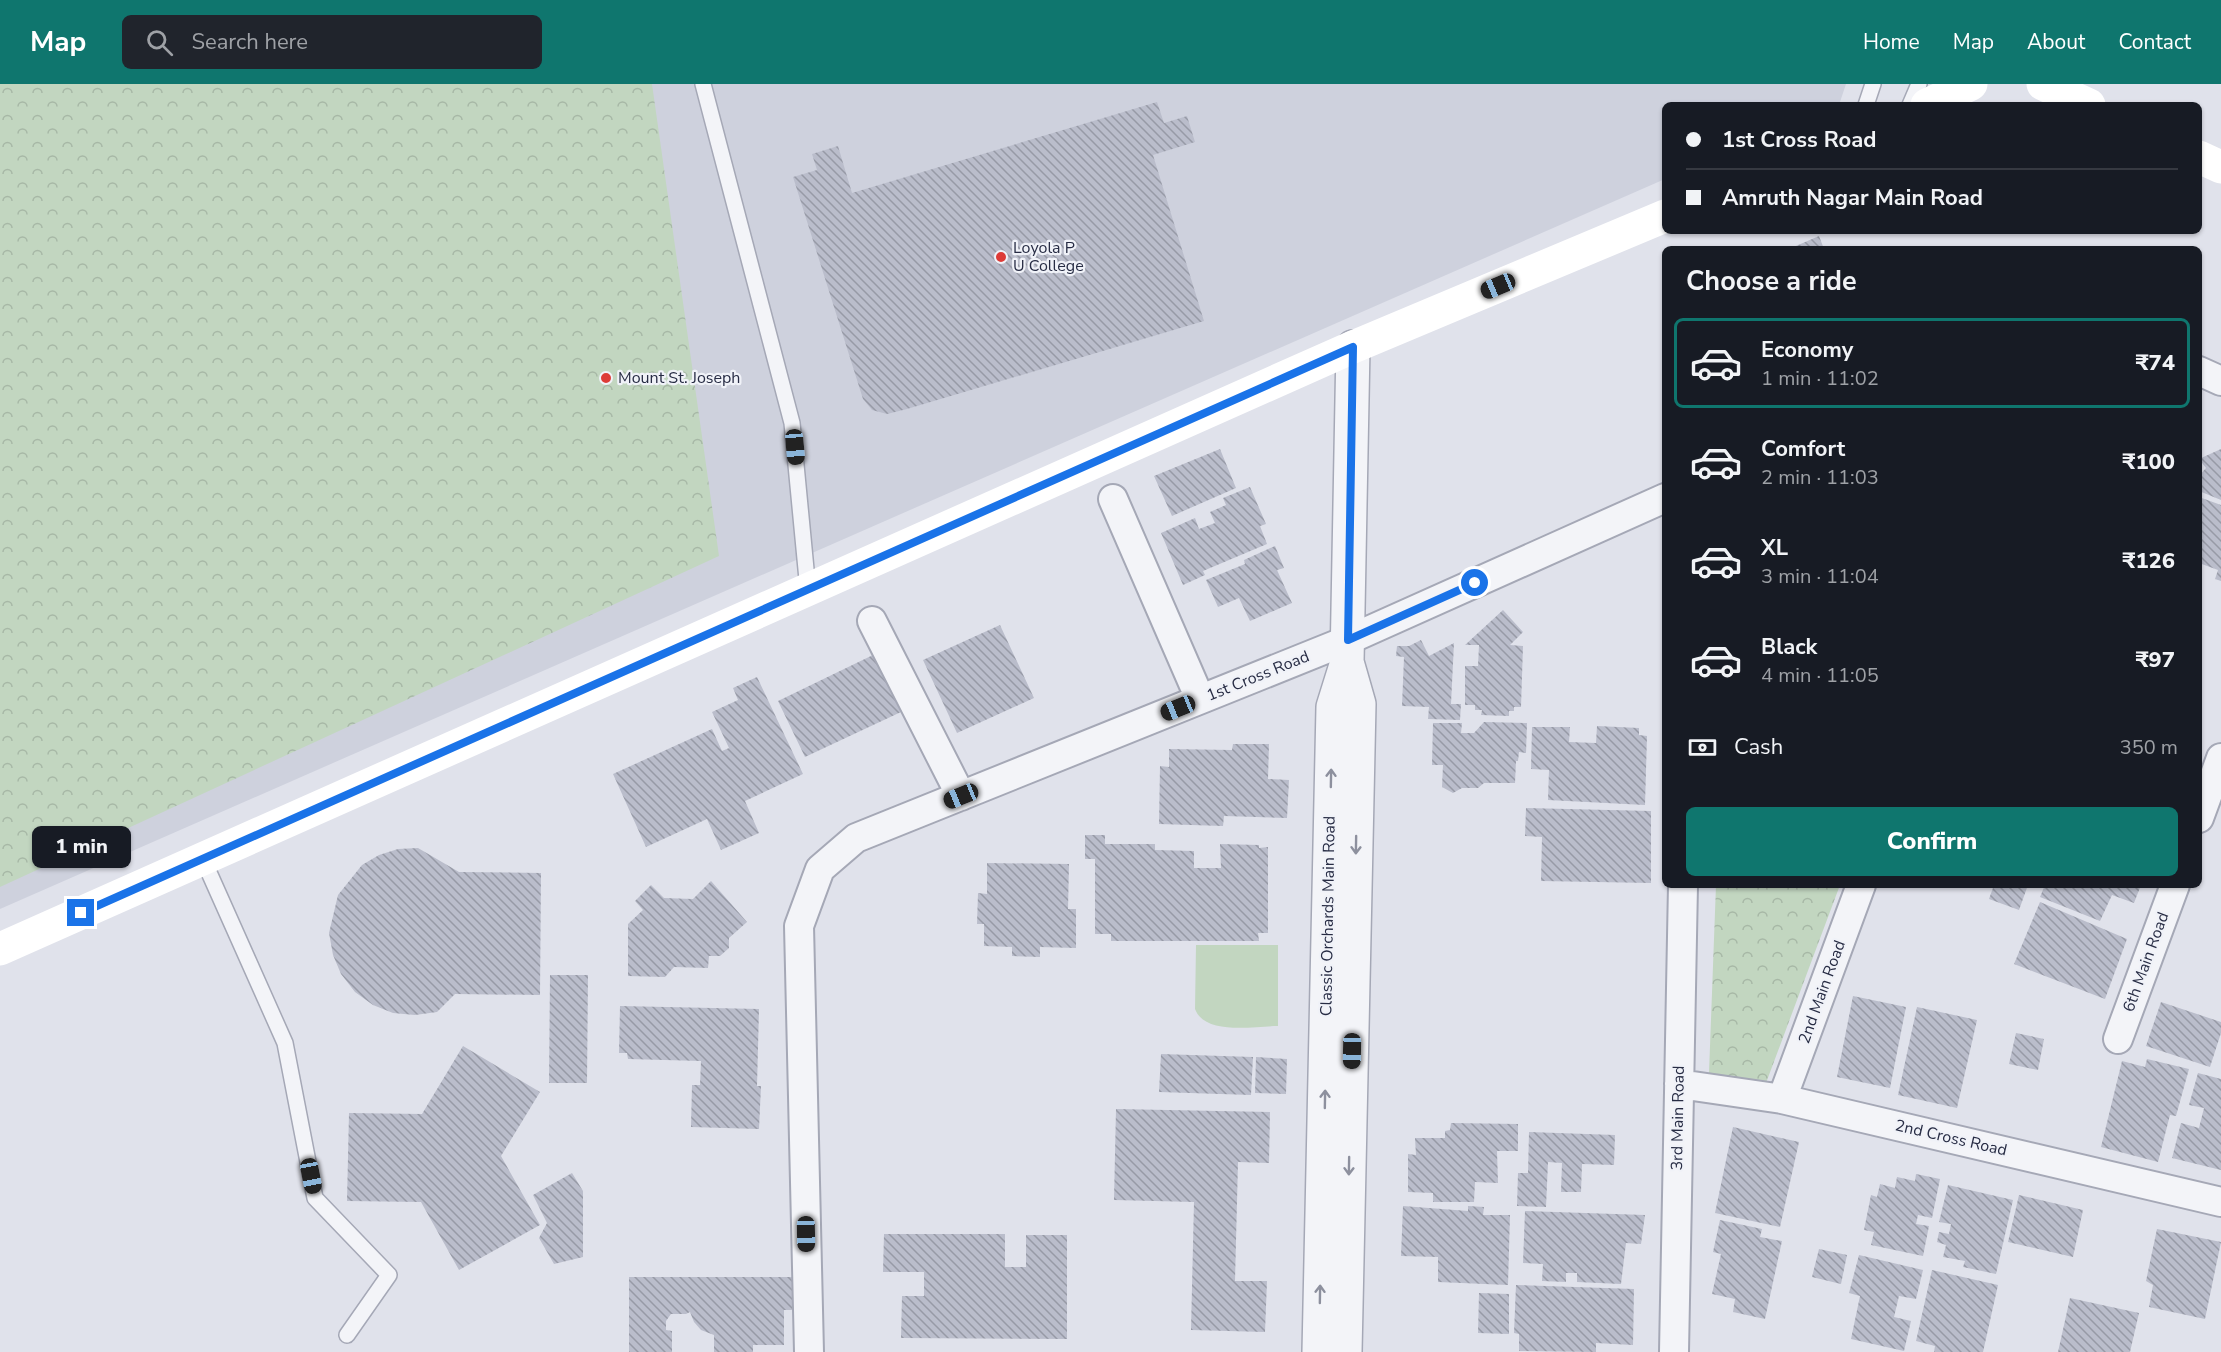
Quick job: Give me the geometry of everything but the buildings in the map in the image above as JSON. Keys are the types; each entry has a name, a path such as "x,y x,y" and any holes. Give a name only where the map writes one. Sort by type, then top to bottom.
{"main road":[{"path":"1933,102 1971,84"},
{"path":"2043,84 2082,102"},
{"path":"2202,158 2221,167"},
{"path":"0,949 1353,347 1662,217"}],"street":[{"name":"Classic Orchards Main Road","path":"1345,1352 1359,704 1348,651 1353,347"},
{"path":"2202,372 2221,381"},
{"path":"1113,499 1200,699"},
{"name":"1st Cross Road","path":"808,1352 799,926 820,869 856,837 1200,699 1348,651 1662,499"},
{"path":"872,621 961,796"},
{"name":"Classic Orchards Main Road","path":"1319,1352 1333,707 1348,651"},
{"path":"2202,810 2221,758"},
{"name":"3rd Main Road","path":"1674,1352 1683,888"},
{"name":"2nd Main Road","path":"1782,1099 1861,888"},
{"name":"6th Main Road","path":"2118,1039 2174,888"},
{"name":"2nd Cross Road","path":"1679,1084 1782,1099 2221,1202"}],"lane":[{"path":"703,84 792,423 808,590"},
{"path":"1867,102 1874,84"},
{"path":"1911,102 1918,84"},
{"path":"203,859 285,1044 315,1198 389,1275 347,1335"}],"shaded area":[{"name":"Mount St. Joseph","path":"0,84 1846,84 1840,102 1662,102 1662,180 0,909"}],"green space":[{"path":"0,84 652,84 719,556 0,887"},
{"path":"1716,888 1839,888 1766,1083 1709,1073"},
{"path":"1196,945 1278,945 1278,1026 1232,1028 1209,1023 1200,1017 1195,1009"}],"place":[{"name":"Loyola P U College","path":"1001,257"},
{"name":"Mount St. Joseph","path":"606,378"}],"route":[{"path":"81,913 1353,347 1348,640 1475,583"}]}
